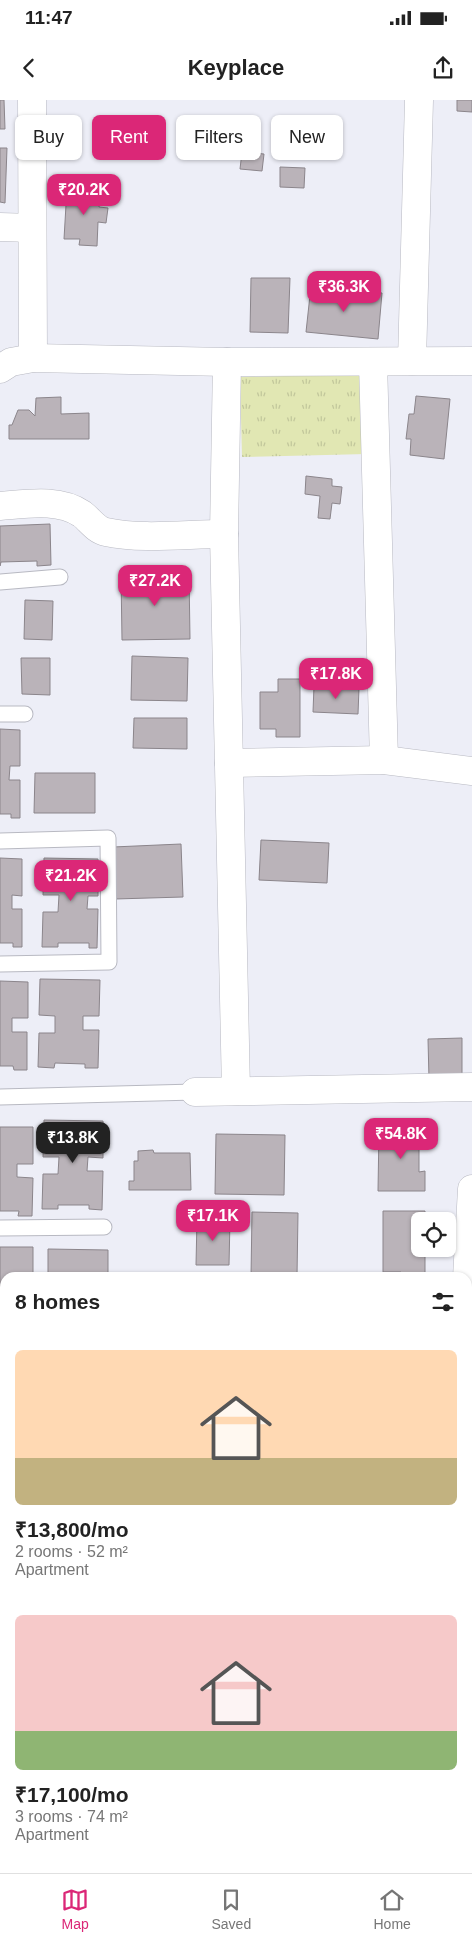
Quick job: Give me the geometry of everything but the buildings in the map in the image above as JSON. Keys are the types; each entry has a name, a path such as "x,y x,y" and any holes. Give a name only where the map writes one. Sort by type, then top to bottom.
{"street":[{"path":"32,100 33,358"},
{"path":"412,361 419,100"},
{"path":"0,227 32,228"},
{"path":"0,369 10,362 33,358 226,362 472,361"},
{"path":"226,362 224,534 236,1091"},
{"path":"373,362 384,760"},
{"path":"0,506 64,505 82,514 103,531 123,535 224,534"},
{"path":"229,763 384,760 472,771"},
{"path":"195,1092 472,1087"},
{"path":"467,1272 472,1189"}],"lane":[{"path":"0,582 60,577"},
{"path":"0,714 25,714"},
{"path":"0,841 108,838 110,962 0,964"},
{"path":"0,1098 195,1092"},
{"path":"0,1228 104,1227"}],"green space":[{"path":"365,374 367,454 242,457 240,377"}]}
